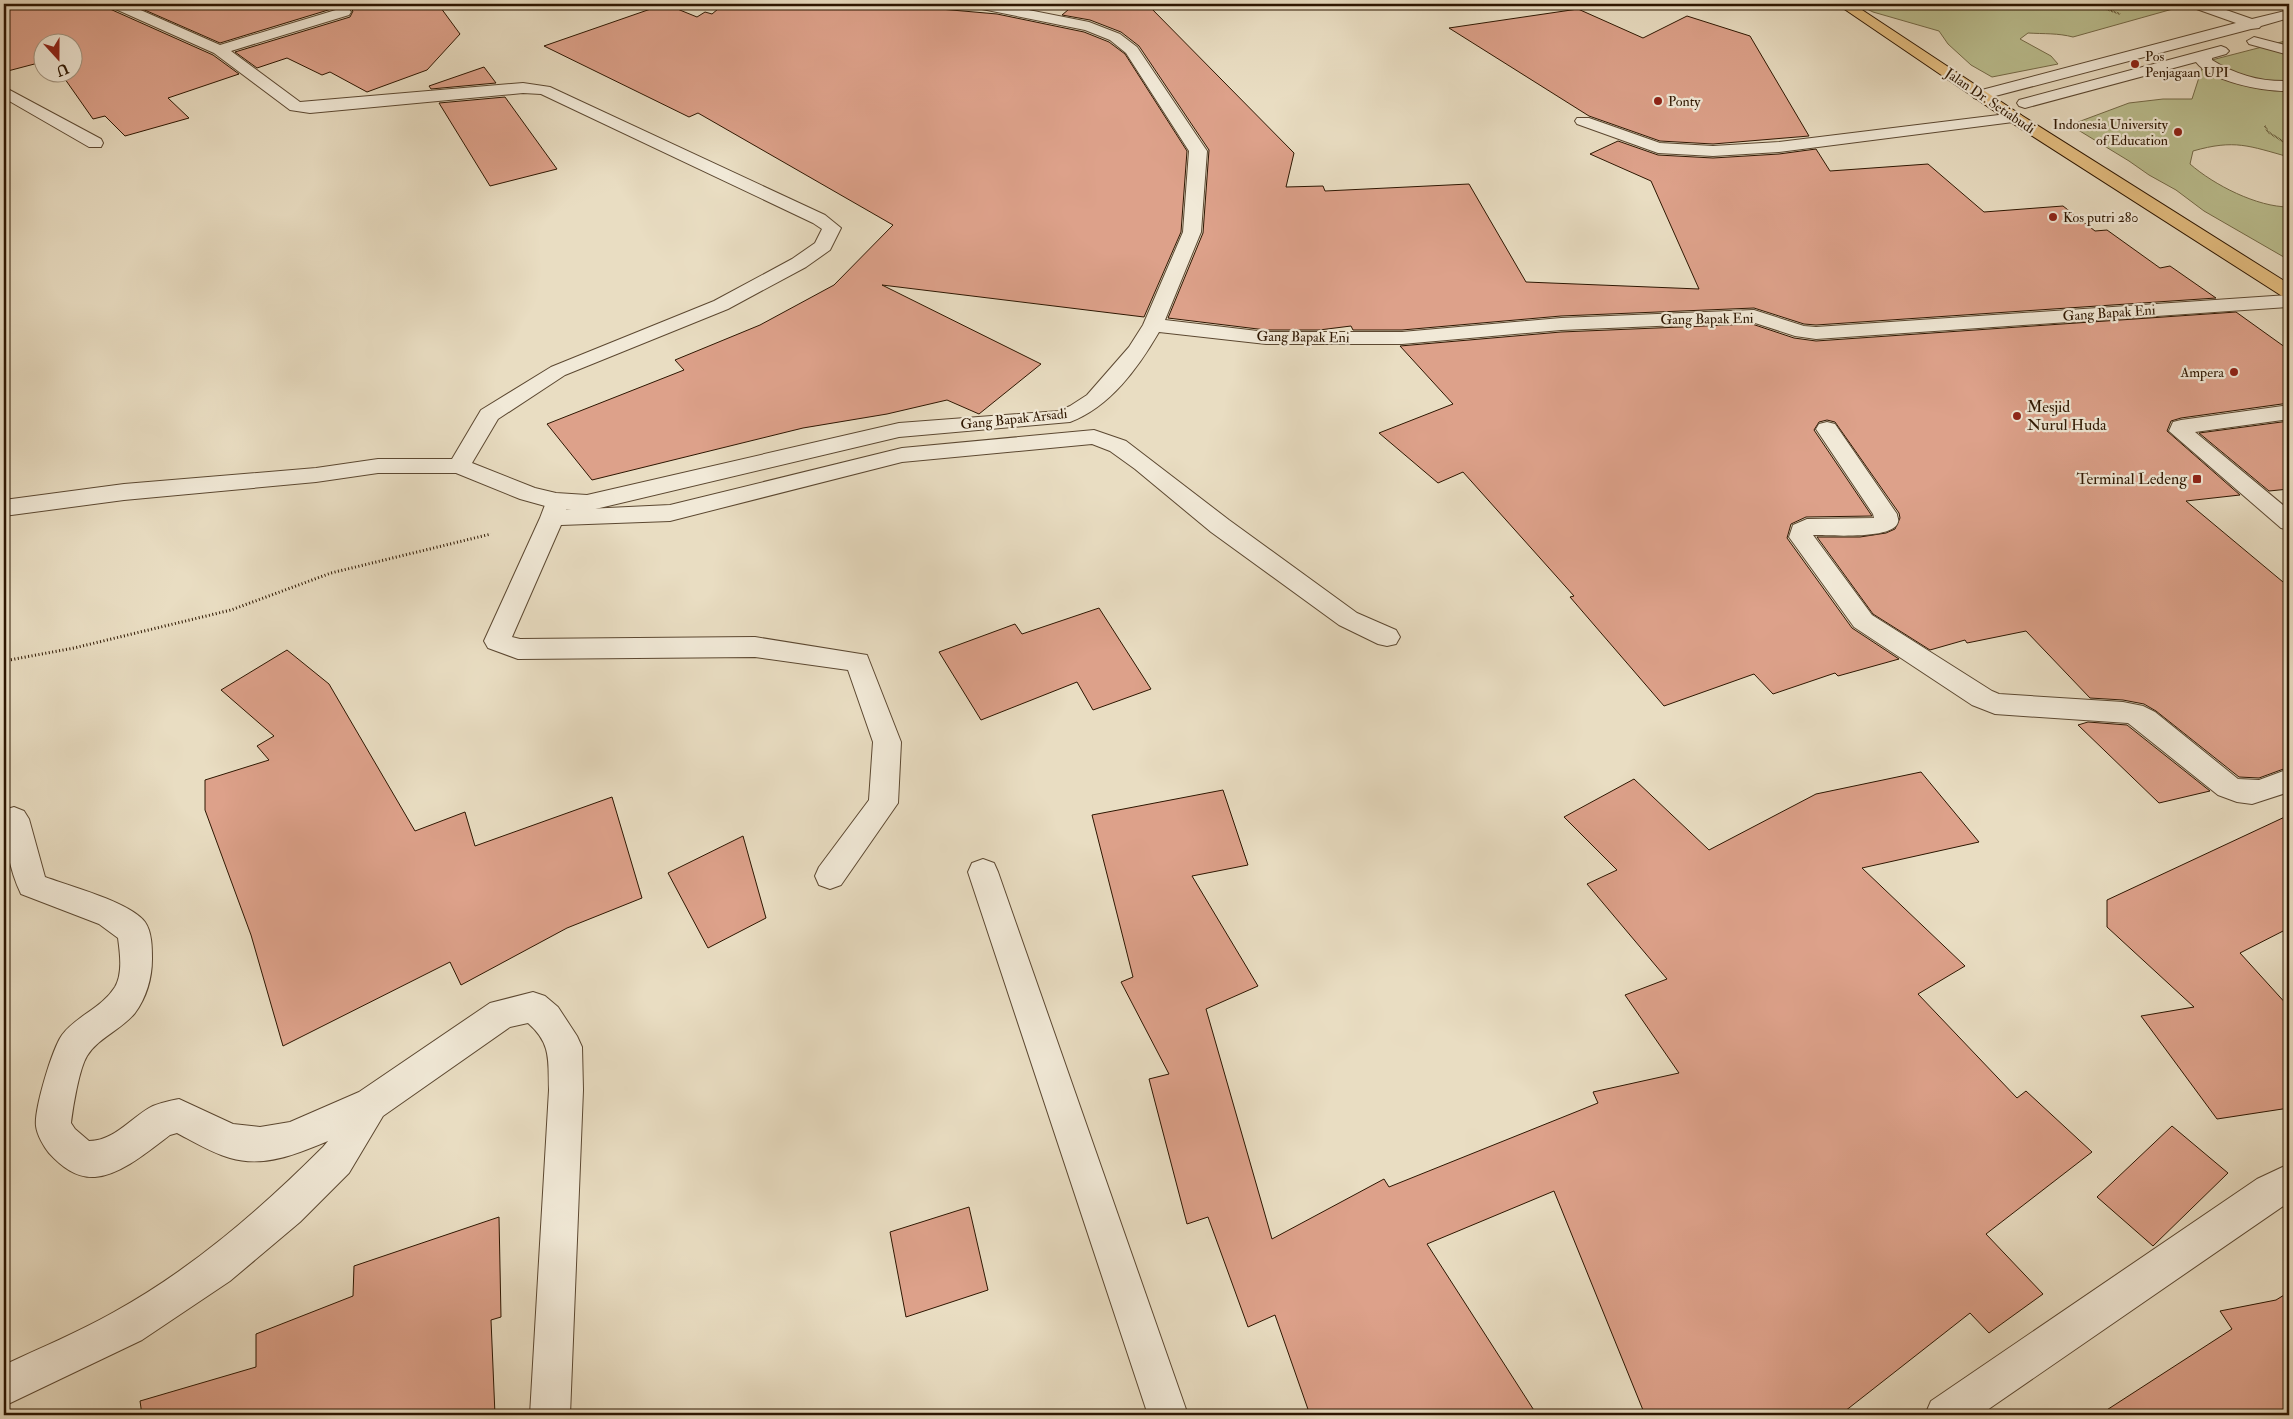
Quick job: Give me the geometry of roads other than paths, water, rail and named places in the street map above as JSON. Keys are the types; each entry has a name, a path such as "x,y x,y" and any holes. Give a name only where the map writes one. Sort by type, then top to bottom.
{"main road":[{"name":"Jalan Dr. Setiabudi","path":"1844,4 2007,114 2289,291"}],"street":[{"path":"116,4 219,50 296,107 310,108 522,88 544,90 819,218 832,228 823,246 799,262 738,296 721,305 558,371 489,415 459,466"},
{"name":"Gang Bapak Arsadi","path":"554,510 899,430 1062,417 1078,411 1096,400 1138,350 1153,325 1192,232 1198,151 1132,50 1115,37 1090,26 977,4"},
{"path":"1583,121 1658,148 1713,151 1779,148 2007,114 2279,34 2196,4"},
{"path":"219,50 344,12"},
{"path":"1980,96 2289,14"},
{"path":"2254,41 2289,51"},
{"path":"2204,56 2204,62 2212,67 2252,83 2265,86 2289,86"},
{"path":"4,92 95,143"},
{"name":"Gang Bapak Eni","path":"1153,325 1266,338 1402,338 1561,324 1754,316 1802,332 1816,333 2289,301"},
{"path":"2289,412 2181,427 2180,431 2289,522"},
{"path":"1827,429 1885,514 1886,522 1880,526 1807,527 1802,532 1801,537 1863,621 1876,631 1982,698 1995,704 2123,712 2139,716 2228,787 2241,794 2254,794 2289,780"},
{"path":"4,508 124,492 307,476 378,466 459,466 528,494 554,510 670,513 902,455 1066,438 1094,437 1118,446 1220,526 1348,619 1387,636"},
{"path":"554,510 497,640 518,649 755,647 858,662 888,742 884,803 830,876"},
{"path":"14,819 32,885 110,914 133,931 138,955 129,994 117,1009 71,1048 53,1126 58,1138 82,1159 97,1159 119,1151 162,1120 180,1116 232,1140 260,1144 291,1139 371,1104 502,1014 533,1007 546,1018 565,1047 566,1090 550,1415"},
{"path":"983,872 1168,1415"},
{"path":"4,1386 128,1326 217,1268 287,1209 336,1160 371,1104"},
{"path":"1945,1415 2262,1198 2289,1182"}],"place":[{"name":"Pos Penjagaan UPI","path":"2135,64"},
{"name":"Ponty","path":"1658,101"},
{"name":"Indonesia University of Education","path":"2178,132"},
{"name":"Kos putri 280","path":"2053,217"},
{"name":"Ampera","path":"2234,372"},
{"name":"Mesjid Nurul Huda","path":"2017,416"},
{"name":"Terminal Ledeng","path":"2197,479"}]}
